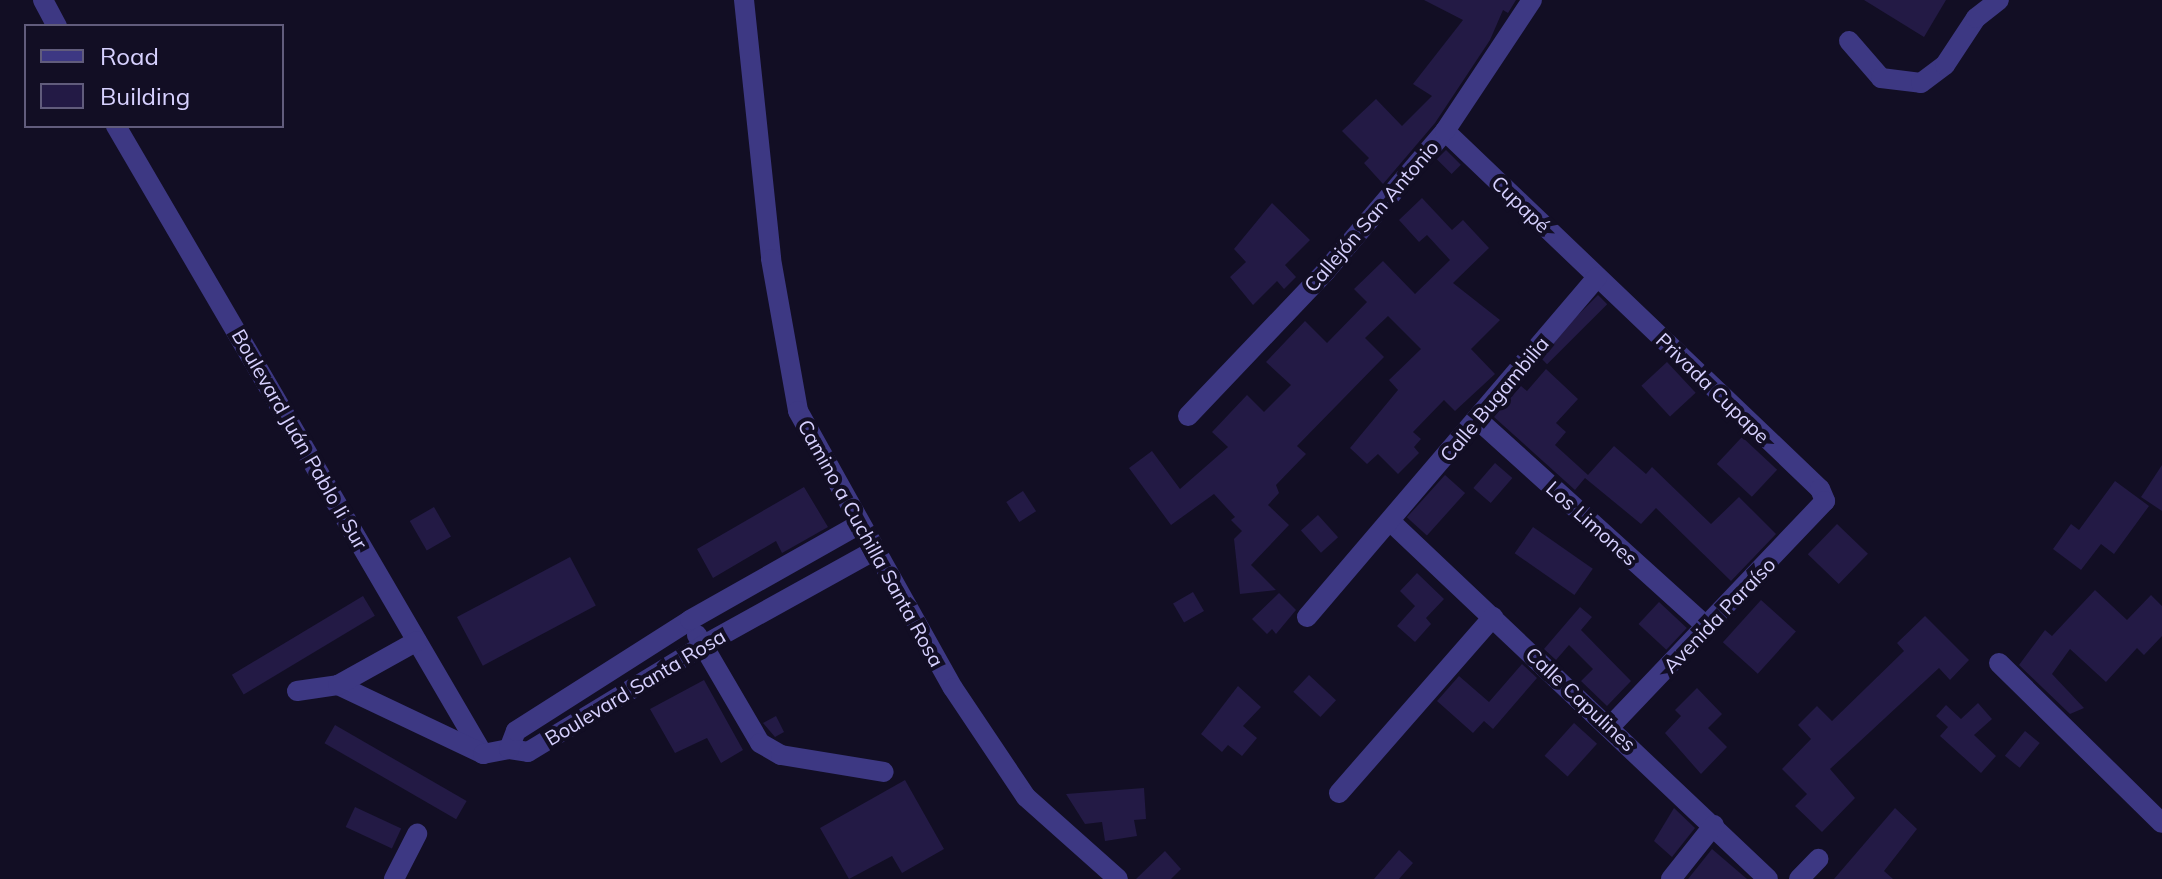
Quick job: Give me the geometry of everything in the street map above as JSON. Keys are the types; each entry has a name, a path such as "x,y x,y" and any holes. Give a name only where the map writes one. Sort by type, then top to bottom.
{"street":[{"path":"43,0 56,24"},
{"name":"Camino a Cuchilla Santa Rosa","path":"744,0 771,259 798,411 953,688 1026,797 1118,879"},
{"name":"Callejón San Antonio","path":"1188,416 1325,272 1445,131 1532,0"},
{"path":"1849,41 1881,78 1921,83 1945,65 1976,18 1999,0"},
{"name":"Boulevard Juán Pablo Ii Sur","path":"117,128 483,754"},
{"name":"Cupapé","path":"1445,131 1597,277"},
{"name":"Calle Bugambilia","path":"1307,617 1597,277"},
{"name":"Privada Cupape","path":"1597,277 1820,489 1825,501"},
{"name":"Los Limones","path":"1477,419 1707,627"},
{"name":"Avenida Paraíso","path":"1610,727 1825,501"},
{"name":"Calle Capulines","path":"1391,522 1768,879"},
{"name":"Boulevard Santa Rosa","path":"860,524 690,620 516,731 509,749 528,752 702,646 875,550"},
{"path":"1339,793 1493,617"},
{"path":"690,620 702,646 760,743 781,755 884,772"},
{"path":"297,691 338,685 417,641"},
{"path":"1999,663 2162,823"},
{"path":"338,685 483,754 509,749"},
{"path":"1671,879 1714,825"},
{"path":"394,879 417,834"},
{"path":"1799,879 1818,859"}],"building":[{"path":"1424,0 1516,0 1508,13 1503,10 1490,40 1435,123 1383,184 1364,163 1369,158 1342,131 1376,99 1402,126 1432,96 1413,84 1463,20"},
{"path":"1864,0 1946,0 1924,37"},
{"path":"1446,150 1461,165 1452,174 1437,159"},
{"path":"1422,198 1452,230 1463,220 1489,248 1453,283 1500,320 1471,349 1495,374 1455,411 1444,400 1413,432 1421,439 1414,447 1419,453 1398,474 1378,454 1367,464 1350,448 1398,390 1389,380 1421,349 1388,316 1365,338 1384,357 1297,446 1306,454 1276,485 1279,493 1268,505 1289,525 1251,565 1276,590 1240,594 1234,539 1242,531 1231,520 1235,517 1214,494 1171,525 1129,468 1152,451 1180,489 1228,447 1212,432 1247,395 1264,412 1291,385 1266,362 1305,321 1327,343 1367,302 1354,289 1383,261 1415,294 1450,260 1427,235 1419,242 1399,220"},
{"path":"1272,203 1310,240 1285,265 1296,277 1284,289 1277,281 1253,305 1230,277 1246,262 1234,249"},
{"path":"1598,295 1607,304 1547,364 1538,355"},
{"path":"1667,362 1696,393 1670,417 1641,386"},
{"path":"1546,369 1578,399 1556,423 1566,432 1555,445 1588,475 1614,446 1646,474 1652,467 1711,524 1739,497 1776,534 1731,581 1656,508 1641,524 1585,478 1575,490 1494,417 1521,386 1527,391"},
{"path":"1742,437 1777,470 1752,497 1717,464"},
{"path":"1495,463 1512,478 1491,503 1473,488"},
{"path":"2162,465 2162,511 2141,497"},
{"path":"1445,475 1465,493 1427,535 1407,517"},
{"path":"2115,481 2149,506 2114,554 2101,544 2081,570 2053,549 2071,524 2079,530"},
{"path":"804,487 828,527 782,553 776,541 713,578 697,549"},
{"path":"1023,491 1036,511 1019,522 1006,502"},
{"path":"434,507 451,536 427,550 410,521"},
{"path":"1318,515 1338,537 1321,553 1301,530"},
{"path":"1837,524 1868,554 1839,584 1808,554"},
{"path":"1533,527 1593,569 1574,595 1515,553"},
{"path":"570,557 596,606 483,666 457,617"},
{"path":"1417,573 1444,599 1426,618 1431,624 1415,642 1397,626 1415,606 1400,591"},
{"path":"2095,590 2127,620 2151,595 2162,606 2162,636 2144,655 2137,648 2106,682 2070,649 2052,674 2084,708 2070,714 2019,665 2045,630 2052,636"},
{"path":"1193,592 1204,611 1184,623 1173,604"},
{"path":"1279,593 1296,610 1276,634 1272,629 1267,634 1252,619"},
{"path":"363,596 375,616 244,695 232,675"},
{"path":"1761,600 1796,631 1758,674 1723,642"},
{"path":"1659,602 1687,628 1666,650 1639,624"},
{"path":"1580,607 1592,617 1581,630 1631,681 1607,706 1581,681 1593,669 1569,645 1556,660 1544,649"},
{"path":"1925,616 1969,660 1950,680 1939,668 1830,769 1855,798 1822,832 1795,806 1807,794 1782,769 1811,739 1798,725 1817,706 1832,721 1904,651 1897,643"},
{"path":"1522,664 1537,678 1493,729 1484,721 1473,733 1437,701 1459,676 1489,702"},
{"path":"1309,675 1336,700 1320,717 1293,692"},
{"path":"704,680 743,750 721,763 707,738 675,753 650,709"},
{"path":"1238,686 1261,707 1243,726 1257,738 1242,756 1228,745 1222,752 1201,734"},
{"path":"1697,688 1722,714 1708,728 1727,747 1701,774 1665,733 1681,716 1675,710"},
{"path":"1978,703 1992,719 1974,735 1996,756 1981,773 1940,736 1948,727 1936,716 1946,705 1961,719"},
{"path":"776,716 784,732 775,737 763,723"},
{"path":"1574,723 1597,744 1568,776 1545,756"},
{"path":"335,725 467,801 456,819 324,743"},
{"path":"2025,731 2040,743 2020,768 2005,756"},
{"path":"905,780 944,849 902,873 892,856 849,879 820,828"},
{"path":"1144,788 1146,819 1134,820 1137,836 1105,841 1102,822 1085,824 1066,794"},
{"path":"355,807 401,829 392,848 346,827"},
{"path":"1674,808 1695,828 1672,857 1654,841"},
{"path":"1895,808 1917,829 1884,871 1893,879 1834,879"},
{"path":"1712,849 1747,879 1688,879"},
{"path":"1399,850 1413,863 1399,879 1374,879"},
{"path":"1165,851 1181,869 1171,879 1136,879"}]}
